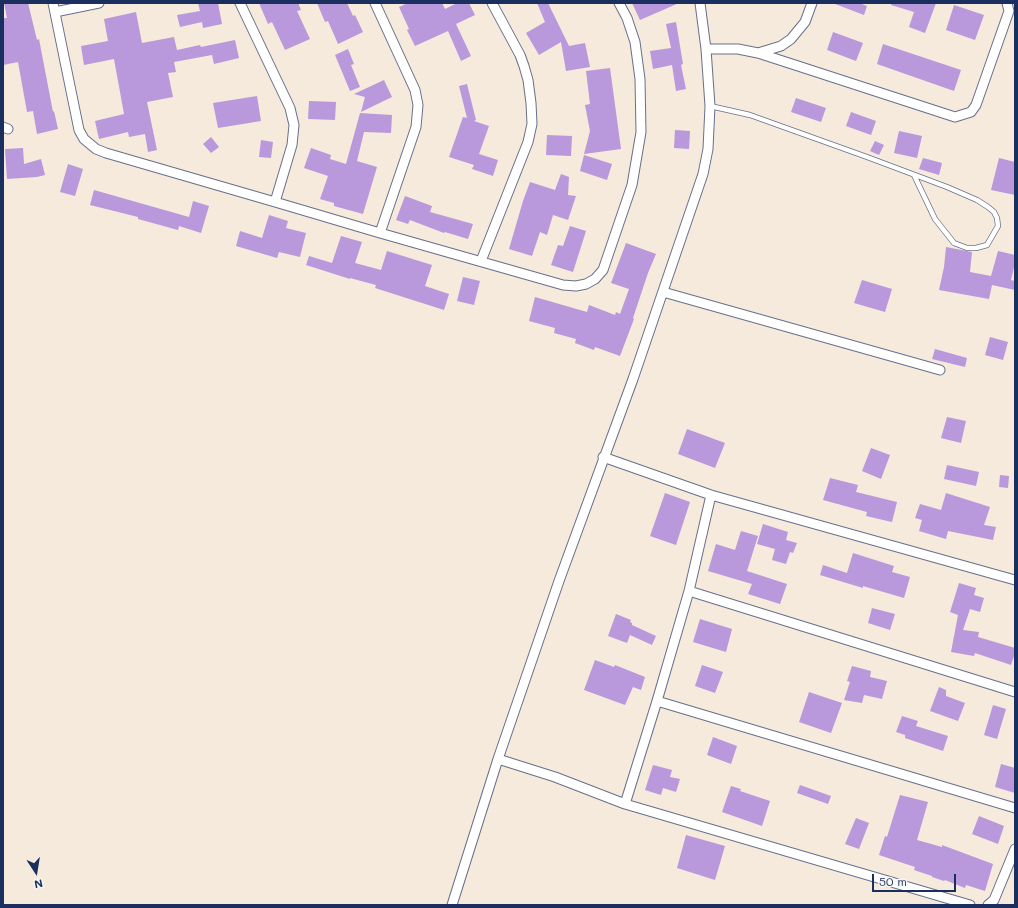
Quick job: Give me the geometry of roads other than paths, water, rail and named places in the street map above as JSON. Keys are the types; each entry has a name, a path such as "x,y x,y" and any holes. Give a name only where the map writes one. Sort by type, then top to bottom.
{"street":[{"path":"99,3 54,7 79,130 96,149 380,234 563,285 576,286 586,284 595,279 603,270 632,185 640,132 640,80 635,42 627,18 619,3"},
{"path":"240,3 290,108 294,126 292,145 275,202"},
{"path":"375,3 415,90 418,105 416,127 380,234"},
{"path":"481,261 528,142 532,124 528,80 524,66 520,55 492,3"},
{"path":"697,3 701,15"},
{"path":"452,905 498,759 603,457 633,379 703,174 708,149 710,106 706,49 700,3"},
{"path":"758,53 781,46 790,39 805,22 812,3"},
{"path":"706,49 738,49 758,53 955,117 971,112 976,105 1009,11 1007,3"},
{"path":"663,292 940,370"},
{"path":"603,457 711,495 1015,580"},
{"path":"625,804 689,591 711,495"},
{"path":"689,591 1015,692"},
{"path":"657,701 1015,808"},
{"path":"498,759 555,777 625,804 970,905"},
{"path":"988,905 994,900 1015,849"}],"lane":[{"path":"710,106 750,115 914,175 977,200 994,212 997,218 998,226 987,245 976,248 966,248 954,243 935,219 914,175"}]}
